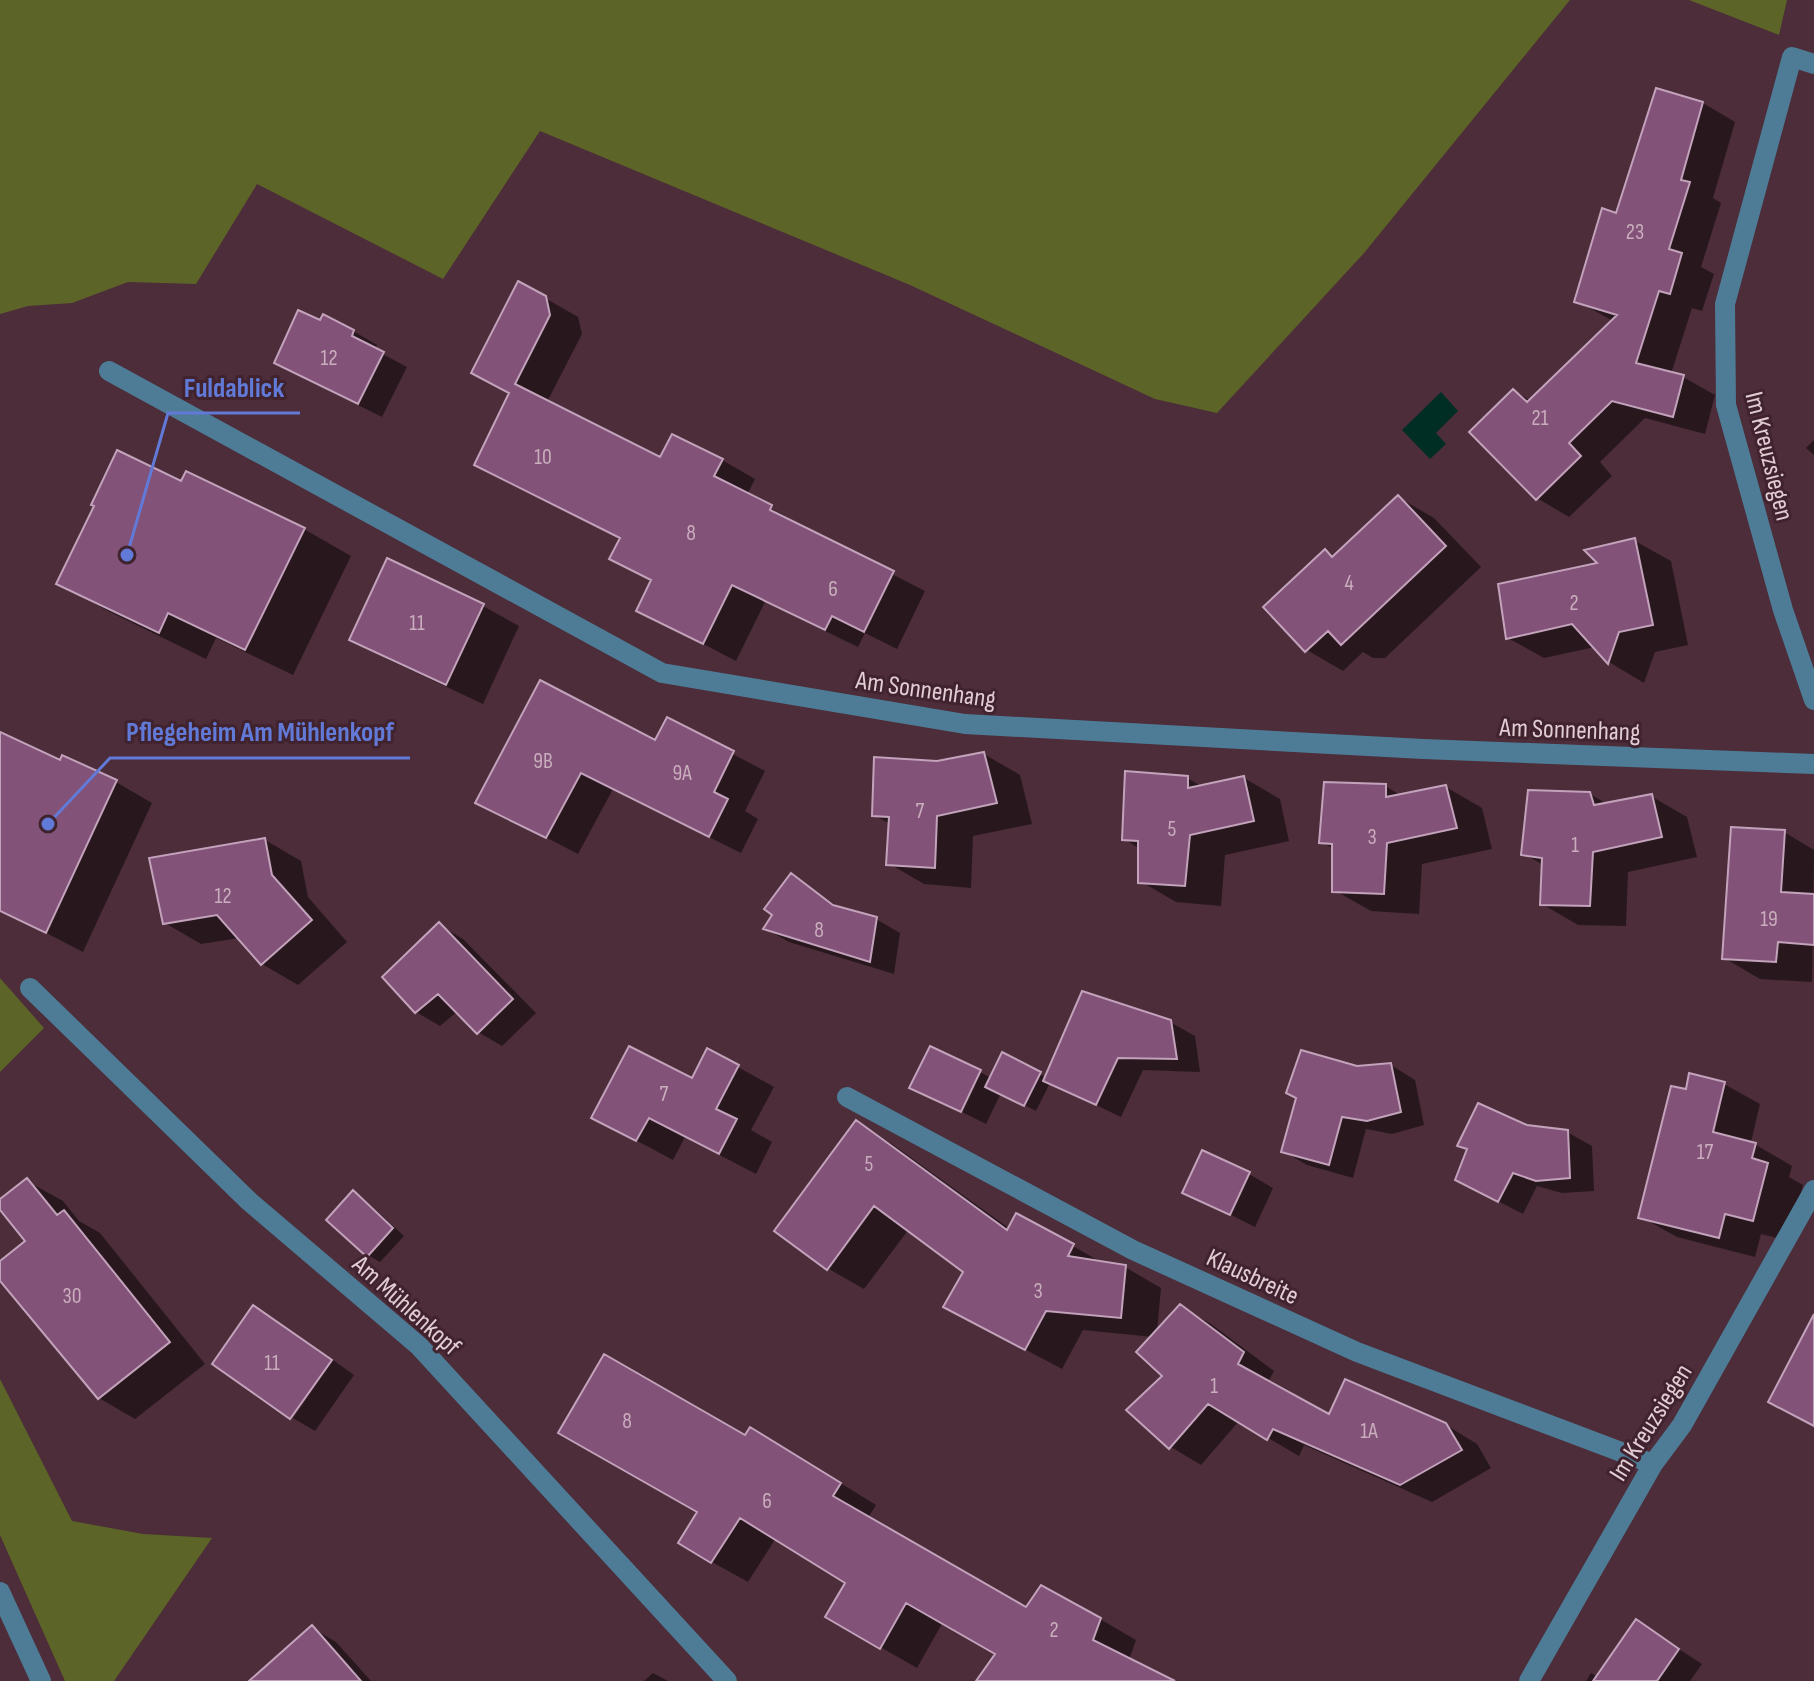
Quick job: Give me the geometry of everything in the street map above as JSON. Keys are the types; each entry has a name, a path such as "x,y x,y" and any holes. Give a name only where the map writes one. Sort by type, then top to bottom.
{"street":[{"name":"Im Kreuzsiegen","path":"1814,64 1792,57 1725,304 1726,405 1783,610 1814,700"},
{"name":"Am Sonnenhang","path":"109,371 662,673 965,724 1423,749 1814,764"},
{"name":"Am Mühlenkopf","path":"30,988 250,1202 419,1346 727,1681"},
{"name":"Klausbreite","path":"847,1097 1133,1250 1357,1352 1653,1464"},
{"name":"Im Kreuzsiegen","path":"1529,1681 1653,1464 1682,1425 1814,1190"},
{"path":"0,1592 41,1681"}],"green space":[{"path":"0,0 1570,0 1364,253 1217,413 1155,399 910,285 540,131 443,279 257,184 196,284 128,282 72,303 28,306 0,314"},
{"path":"1689,0 1787,0 1779,35"},
{"path":"0,978 44,1028 0,1072"},
{"path":"0,1379 72,1521 143,1534 212,1538 114,1681 65,1681 0,1535"}],"shaded area":[{"path":"1441,392 1458,411 1436,433 1446,444 1430,459 1402,430"}],"building":[{"path":"1656,88 1703,102 1681,180 1690,182 1669,249 1682,253 1670,294 1659,291 1636,363 1684,375 1673,417 1612,401 1569,443 1581,456 1536,500 1469,432 1513,389 1527,402 1617,315 1574,302 1602,208 1616,213"},
{"path":"518,281 546,296 550,315 515,384 660,457 672,434 723,459 714,476 772,505 770,510 894,571 864,632 832,616 825,630 732,585 703,644 636,611 651,580 609,559 620,538 474,465 509,393 471,373"},
{"path":"298,310 320,320 323,314 354,330 352,336 384,352 358,404 274,363"},
{"path":"117,450 181,481 186,471 305,528 245,650 168,613 159,633 56,584"},
{"path":"1398,495 1446,546 1341,645 1328,631 1305,652 1263,607 1325,549 1332,557"},
{"path":"1635,538 1653,625 1619,632 1608,664 1572,624 1506,639 1498,584 1597,563 1584,550"},
{"path":"387,558 484,604 446,685 349,640"},
{"path":"540,680 655,740 667,717 734,751 714,792 728,799 709,837 581,773 546,838 475,803"},
{"path":"0,732 60,760 62,755 117,780 46,933 0,911"},
{"path":"984,752 997,803 937,816 935,868 886,865 889,817 872,816 874,757 937,761"},
{"path":"1125,771 1188,776 1188,788 1244,776 1254,821 1190,835 1185,886 1138,883 1138,841 1122,840"},
{"path":"1324,782 1386,784 1386,797 1446,785 1457,828 1387,843 1384,894 1332,892 1332,844 1319,843"},
{"path":"1528,790 1590,792 1594,805 1652,794 1662,837 1593,852 1590,906 1540,905 1542,858 1521,855"},
{"path":"1731,827 1785,830 1781,892 1814,894 1814,945 1778,942 1776,962 1722,959"},
{"path":"265,838 272,875 312,920 261,965 217,915 163,924 149,858"},
{"path":"791,873 833,905 877,917 870,962 763,929 772,915 764,909"},
{"path":"439,922 513,999 477,1034 438,994 415,1013 382,977"},
{"path":"1082,991 1171,1020 1177,1059 1118,1058 1096,1105 1043,1081"},
{"path":"629,1046 692,1078 707,1048 739,1065 716,1109 737,1119 719,1154 649,1118 636,1141 591,1118"},
{"path":"930,1046 981,1070 961,1112 909,1088"},
{"path":"1301,1050 1357,1066 1391,1063 1401,1112 1367,1121 1342,1117 1329,1165 1281,1152 1296,1098 1286,1093"},
{"path":"1002,1052 1041,1072 1024,1106 985,1087"},
{"path":"1689,1073 1725,1082 1713,1132 1756,1143 1752,1158 1768,1163 1753,1221 1725,1214 1719,1238 1638,1218 1671,1086 1686,1089"},
{"path":"1478,1103 1527,1125 1568,1130 1570,1178 1536,1181 1513,1173 1498,1202 1455,1180 1467,1149 1457,1146"},
{"path":"856,1120 1007,1230 1016,1213 1074,1244 1068,1256 1126,1265 1121,1318 1046,1311 1025,1350 943,1307 963,1272 874,1206 827,1270 774,1231"},
{"path":"1202,1150 1250,1172 1230,1215 1182,1193"},
{"path":"27,1178 57,1215 64,1210 170,1342 98,1399 0,1281 0,1261 25,1241 0,1210 0,1199"},
{"path":"353,1190 393,1228 367,1257 326,1220"},
{"path":"1180,1304 1244,1352 1238,1364 1329,1414 1345,1379 1446,1423 1462,1450 1400,1485 1273,1429 1267,1440 1208,1404 1169,1449 1126,1410 1162,1376 1136,1352"},
{"path":"253,1305 332,1360 290,1419 212,1364"},
{"path":"1814,1314 1814,1426 1768,1402"},
{"path":"604,1354 745,1435 750,1427 841,1483 833,1496 1026,1607 1041,1585 1101,1618 1093,1640 1175,1681 976,1681 995,1654 906,1603 880,1649 825,1617 845,1583 740,1518 711,1563 678,1543 697,1512 558,1433"},
{"path":"1636,1619 1679,1649 1657,1681 1593,1681"},
{"path":"312,1625 361,1681 249,1681"}],"place":[{"name":"Fuldablick","path":"127,555"},
{"name":"Pflegeheim Am Mühlenkopf","path":"48,824"}]}
